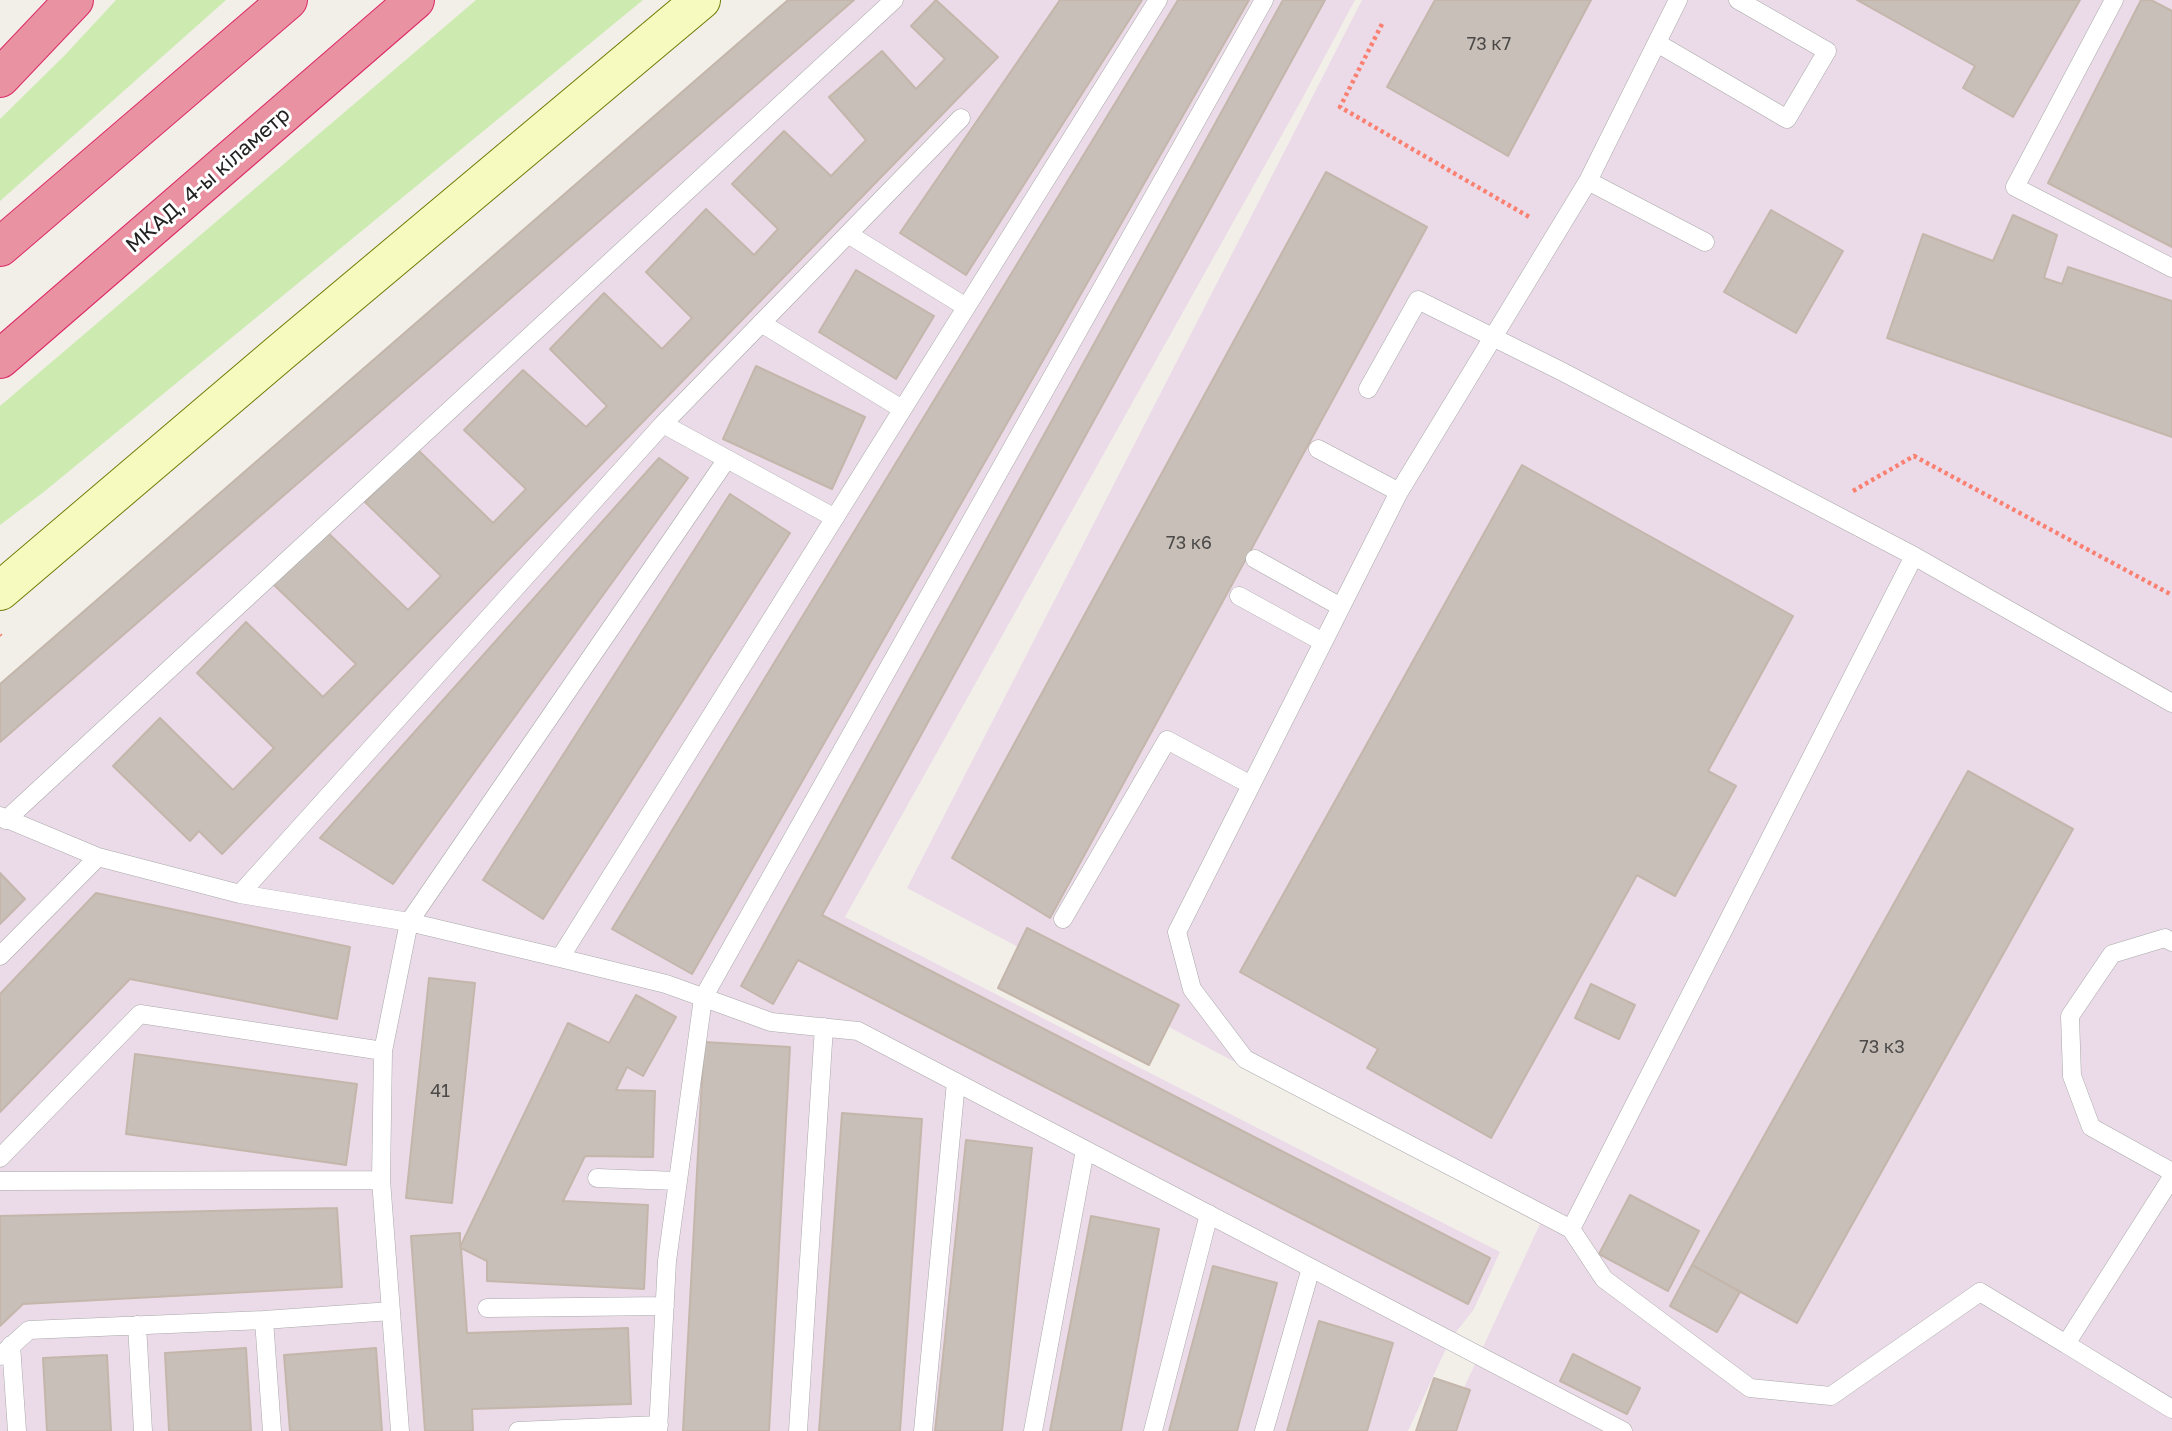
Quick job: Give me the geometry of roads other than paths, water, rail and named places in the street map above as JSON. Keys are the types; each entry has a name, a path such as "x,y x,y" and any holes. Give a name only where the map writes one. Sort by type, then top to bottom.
{"highway":[{"path":"0,247 288,0"},
{"name":"МКАД, 4-ы кіламетр","path":"0,359 415,0"},
{"path":"0,78 66,8"}],"main road":[{"path":"0,592 701,0"}],"lane":[{"path":"894,0 3,818 98,857 240,894 409,922 559,958 666,984 771,1022 858,1031 1623,1431"},
{"path":"559,958 1158,0"},
{"path":"518,1431 659,1428 667,1261 703,998 1265,0"},
{"path":"1678,0 1588,181 1399,492 1177,932 1192,989 1245,1059 1571,1229 1604,1279 1750,1388 1831,1396 1980,1292 2172,1409"},
{"path":"1657,43 1787,119 1827,51 1738,0"},
{"path":"2114,0 2015,187 2172,268"},
{"path":"0,53 66,8"},
{"path":"240,894 663,424 961,118"},
{"path":"1588,181 1705,242"},
{"path":"848,234 966,307"},
{"path":"1368,389 1418,300 1914,556 2172,703"},
{"path":"761,323 902,409"},
{"path":"663,424 835,518"},
{"path":"1318,449 1399,492"},
{"path":"400,1431 381,1180 383,1051 409,922 727,459"},
{"path":"1571,1229 1914,556"},
{"path":"1255,559 1341,607"},
{"path":"1239,596 1323,642"},
{"path":"1063,919 1167,740 1251,785"},
{"path":"0,956 98,857"},
{"path":"2066,1344 2172,1175 2091,1128 2072,1076 2070,1016 2112,954 2165,938 2172,942"},
{"path":"0,1158 140,1014 383,1051"},
{"path":"798,1431 824,1027"},
{"path":"923,1431 956,1082"},
{"path":"1033,1431 1085,1150"},
{"path":"597,1178 678,1181"},
{"path":"0,1181 381,1180"},
{"path":"1153,1431 1209,1214"},
{"path":"1265,1431 1311,1268"},
{"path":"487,1308 665,1306"},
{"path":"17,1431 6,1351 29,1330 264,1320 391,1311"},
{"path":"264,1320 272,1431"},
{"path":"137,1325 143,1431"}]}
